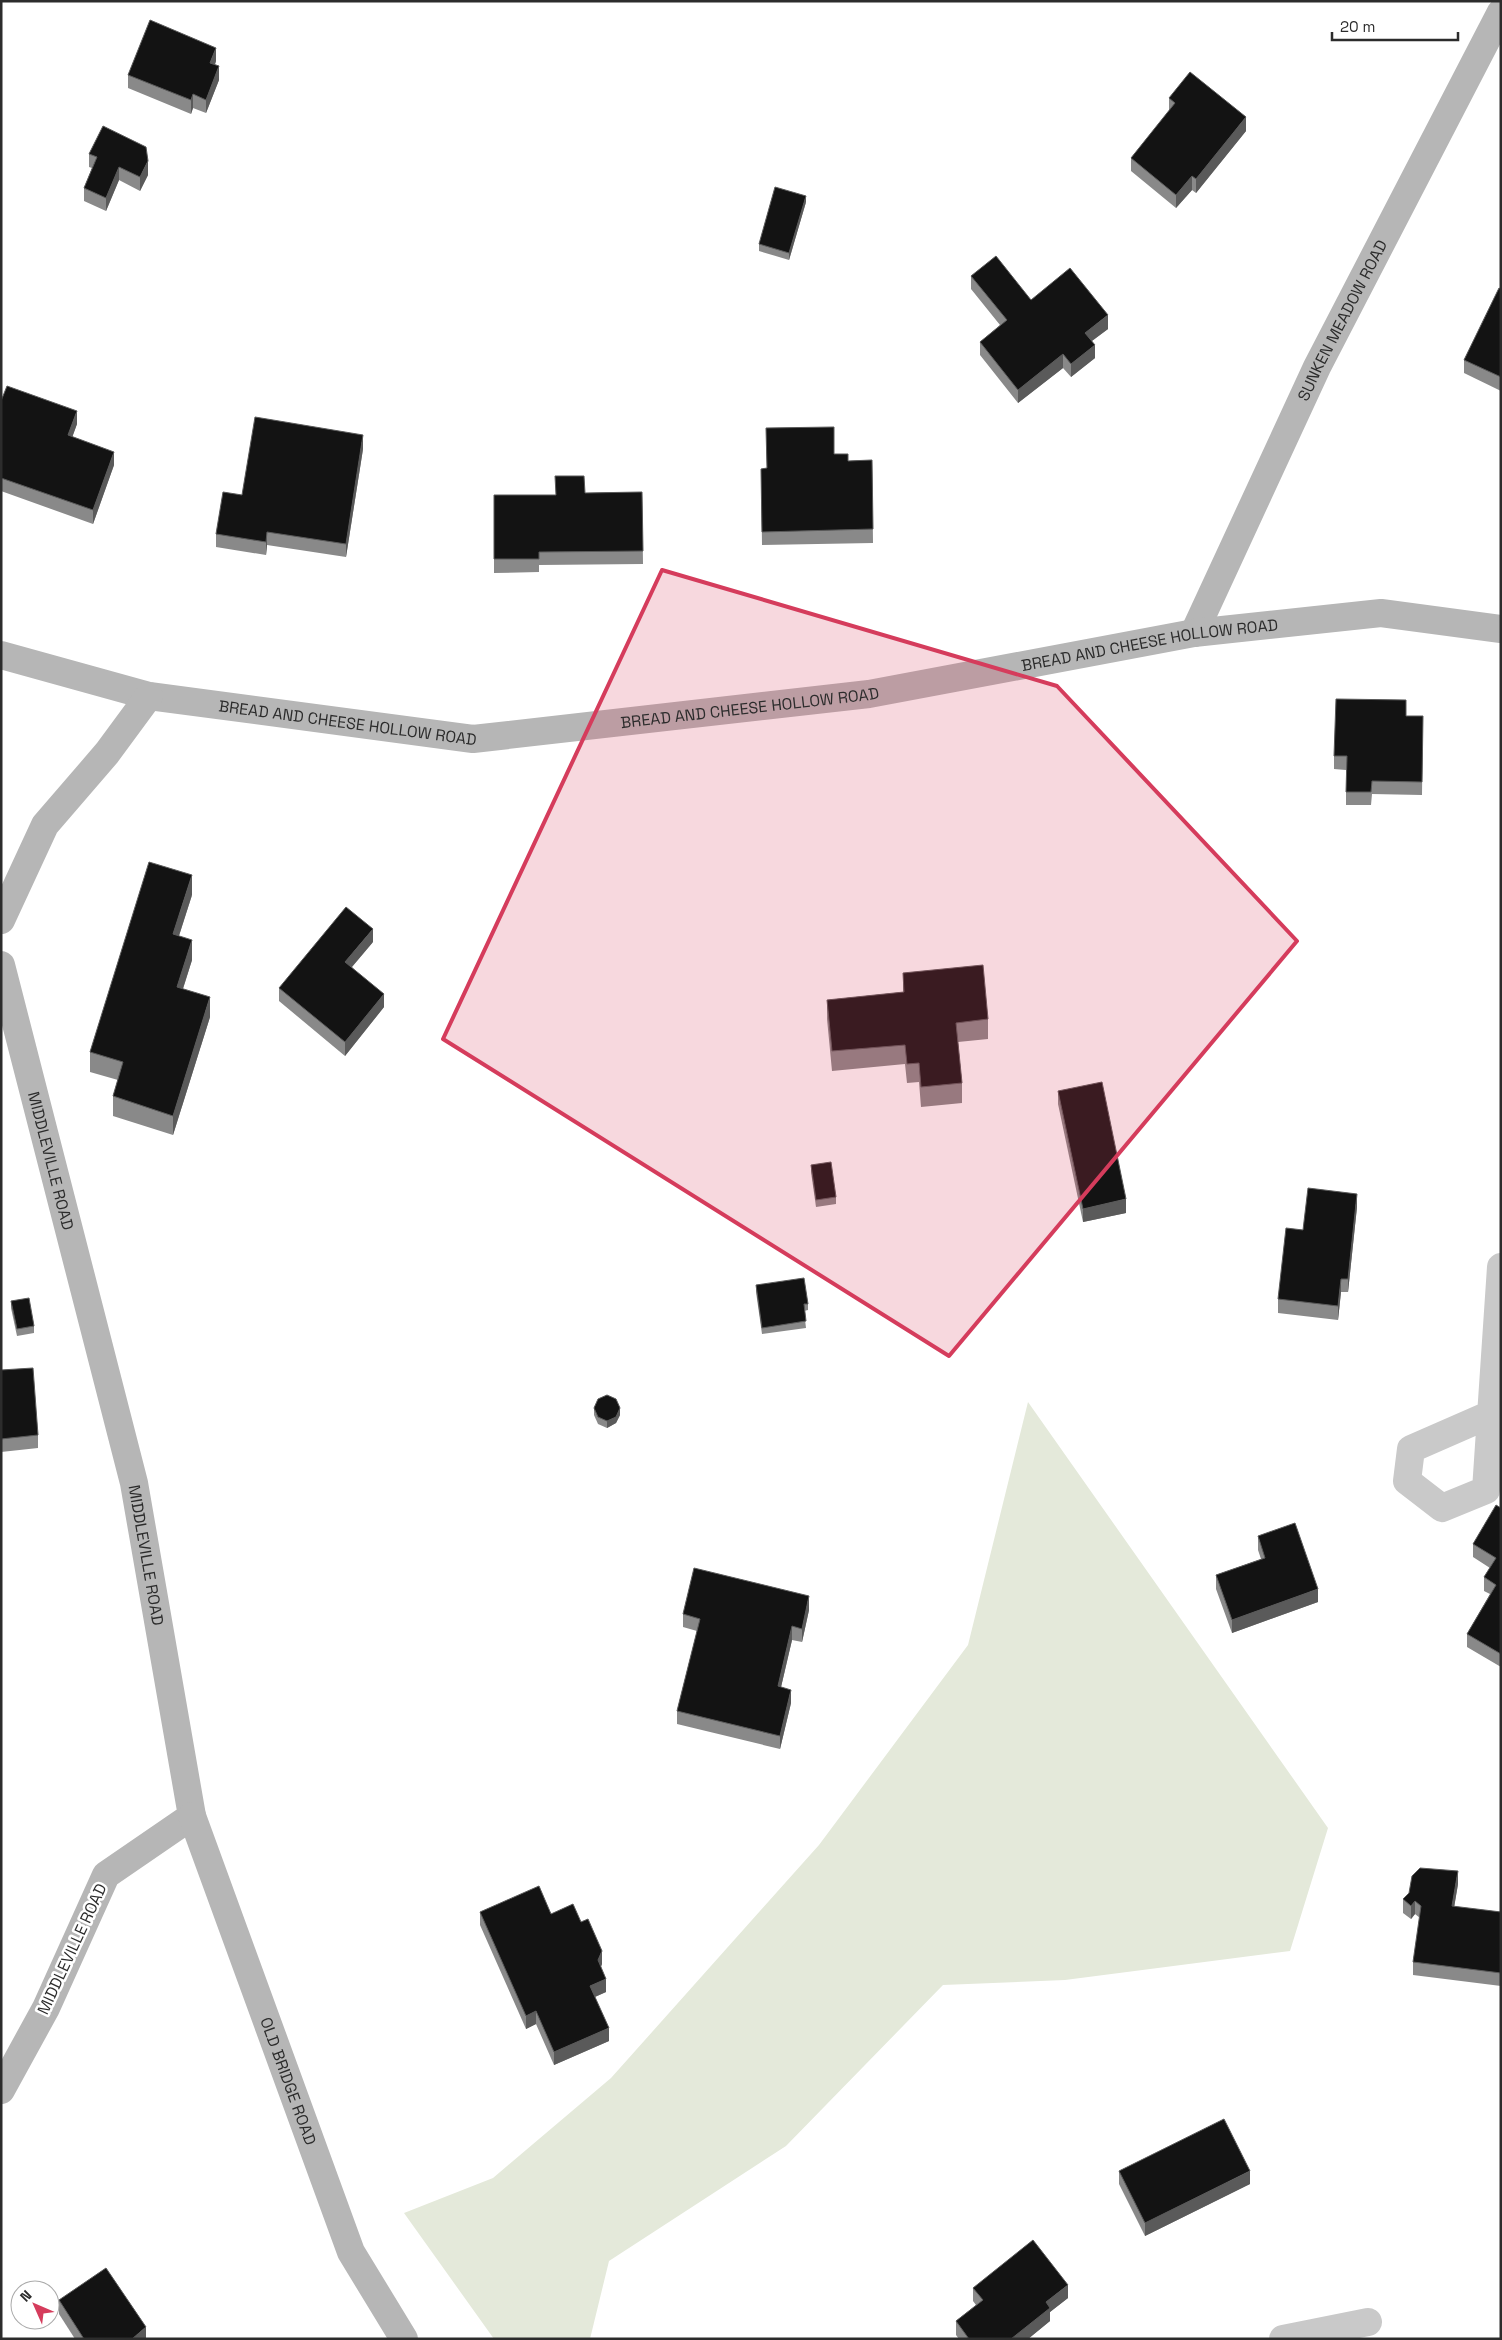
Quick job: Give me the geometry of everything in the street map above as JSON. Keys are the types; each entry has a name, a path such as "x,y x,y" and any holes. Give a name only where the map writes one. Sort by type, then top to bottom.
{"street":[{"name":"SUNKEN MEADOW ROAD","path":"1194,633 1317,367 1501,12"},
{"name":"BREAD AND CHEESE HOLLOW ROAD","path":"1,655 149,696 473,739 869,694 1194,633 1381,614 1501,629"},
{"path":"1,920 45,825 107,753 149,696"},
{"name":"MIDDLEVILLE ROAD","path":"1,964 134,1483 192,1816 106,1875 46,2008 1,2090"},
{"path":"1491,1414 1501,1267"},
{"name":"OLD BRIDGE ROAD","path":"192,1816 351,2252 404,2339"},
{"path":"1283,2339 1368,2322"}],"highlighted area":[{"path":"662,570 1057,686 1297,941 949,1356 443,1039"}],"shaded area":[{"path":"1028,1402 1328,1828 1290,1951 1065,1980 943,1985 786,2146 609,2261 590,2339 494,2339 404,2213 493,2178 611,2078 819,1845 968,1645"}],"building":[{"path":"150,20 216,48 210,63 219,66 206,100 193,94 191,100 128,75"},
{"path":"1190,72 1246,117 1196,179 1192,176 1176,195 1131,158 1175,103 1169,98"},
{"path":"103,126 146,147 148,161 140,177 119,167 106,198 84,188 97,157 89,154"},
{"path":"775,187 806,196 789,253 759,244"},
{"path":"996,256 1031,300 1070,268 1108,315 1085,333 1095,345 1071,364 1063,354 1018,390 980,342 1007,320 971,276"},
{"path":"1499,288 1501,289 1501,377 1464,360"},
{"path":"7,386 77,411 68,435 114,452 93,510 1,478 1,401"},
{"path":"255,417 363,435 346,544 267,532 266,542 216,534 223,492 242,495"},
{"path":"834,427 834,454 848,454 848,461 872,460 873,529 762,532 761,469 767,468 766,428"},
{"path":"555,476 584,476 585,493 642,492 643,551 539,552 539,559 494,559 494,495 556,495"},
{"path":"1336,699 1406,700 1406,716 1423,716 1422,782 1372,781 1371,792 1346,792 1347,756 1334,756"},
{"path":"149,862 192,875 173,934 192,940 177,987 210,997 173,1116 113,1096 123,1062 90,1052"},
{"path":"346,907 373,929 345,962 384,994 345,1042 279,988"},
{"path":"983,965 988,1019 956,1023 962,1083 921,1087 919,1063 907,1064 905,1045 832,1051 827,1000 904,992 903,973"},
{"path":"1102,1082 1126,1199 1083,1209 1058,1091"},
{"path":"831,1162 836,1197 816,1200 811,1165"},
{"path":"1308,1188 1357,1194 1348,1279 1341,1279 1338,1306 1278,1299 1286,1228 1303,1230"},
{"path":"804,1278 808,1304 804,1304 806,1321 762,1328 756,1285"},
{"path":"29,1298 34,1326 17,1329 11,1301"},
{"path":"33,1368 38,1435 1,1439 1,1370"},
{"path":"607,1395 616,1399 620,1408 616,1417 607,1421 598,1417 594,1408 598,1399"},
{"path":"1496,1505 1501,1508 1501,1654 1467,1634 1496,1585 1484,1577 1496,1558 1473,1544"},
{"path":"1295,1523 1318,1589 1232,1620 1216,1575 1265,1558 1258,1536"},
{"path":"694,1568 809,1596 802,1629 792,1626 778,1686 791,1690 780,1736 677,1711 700,1619 683,1614"},
{"path":"1420,1868 1458,1871 1452,1906 1501,1912 1501,1973 1413,1962 1421,1906 1415,1901 1411,1906 1403,1899 1409,1893 1412,1876"},
{"path":"539,1886 551,1914 573,1904 581,1922 588,1919 602,1951 598,1960 606,1979 590,1986 609,2028 554,2052 536,2011 526,2016 480,1912"},
{"path":"1224,2119 1250,2171 1145,2223 1119,2171"},
{"path":"1033,2240 1068,2285 1046,2302 1050,2308 1011,2339 969,2339 956,2321 983,2300 973,2288"},
{"path":"106,2268 146,2327 132,2339 84,2339 60,2299"}]}
